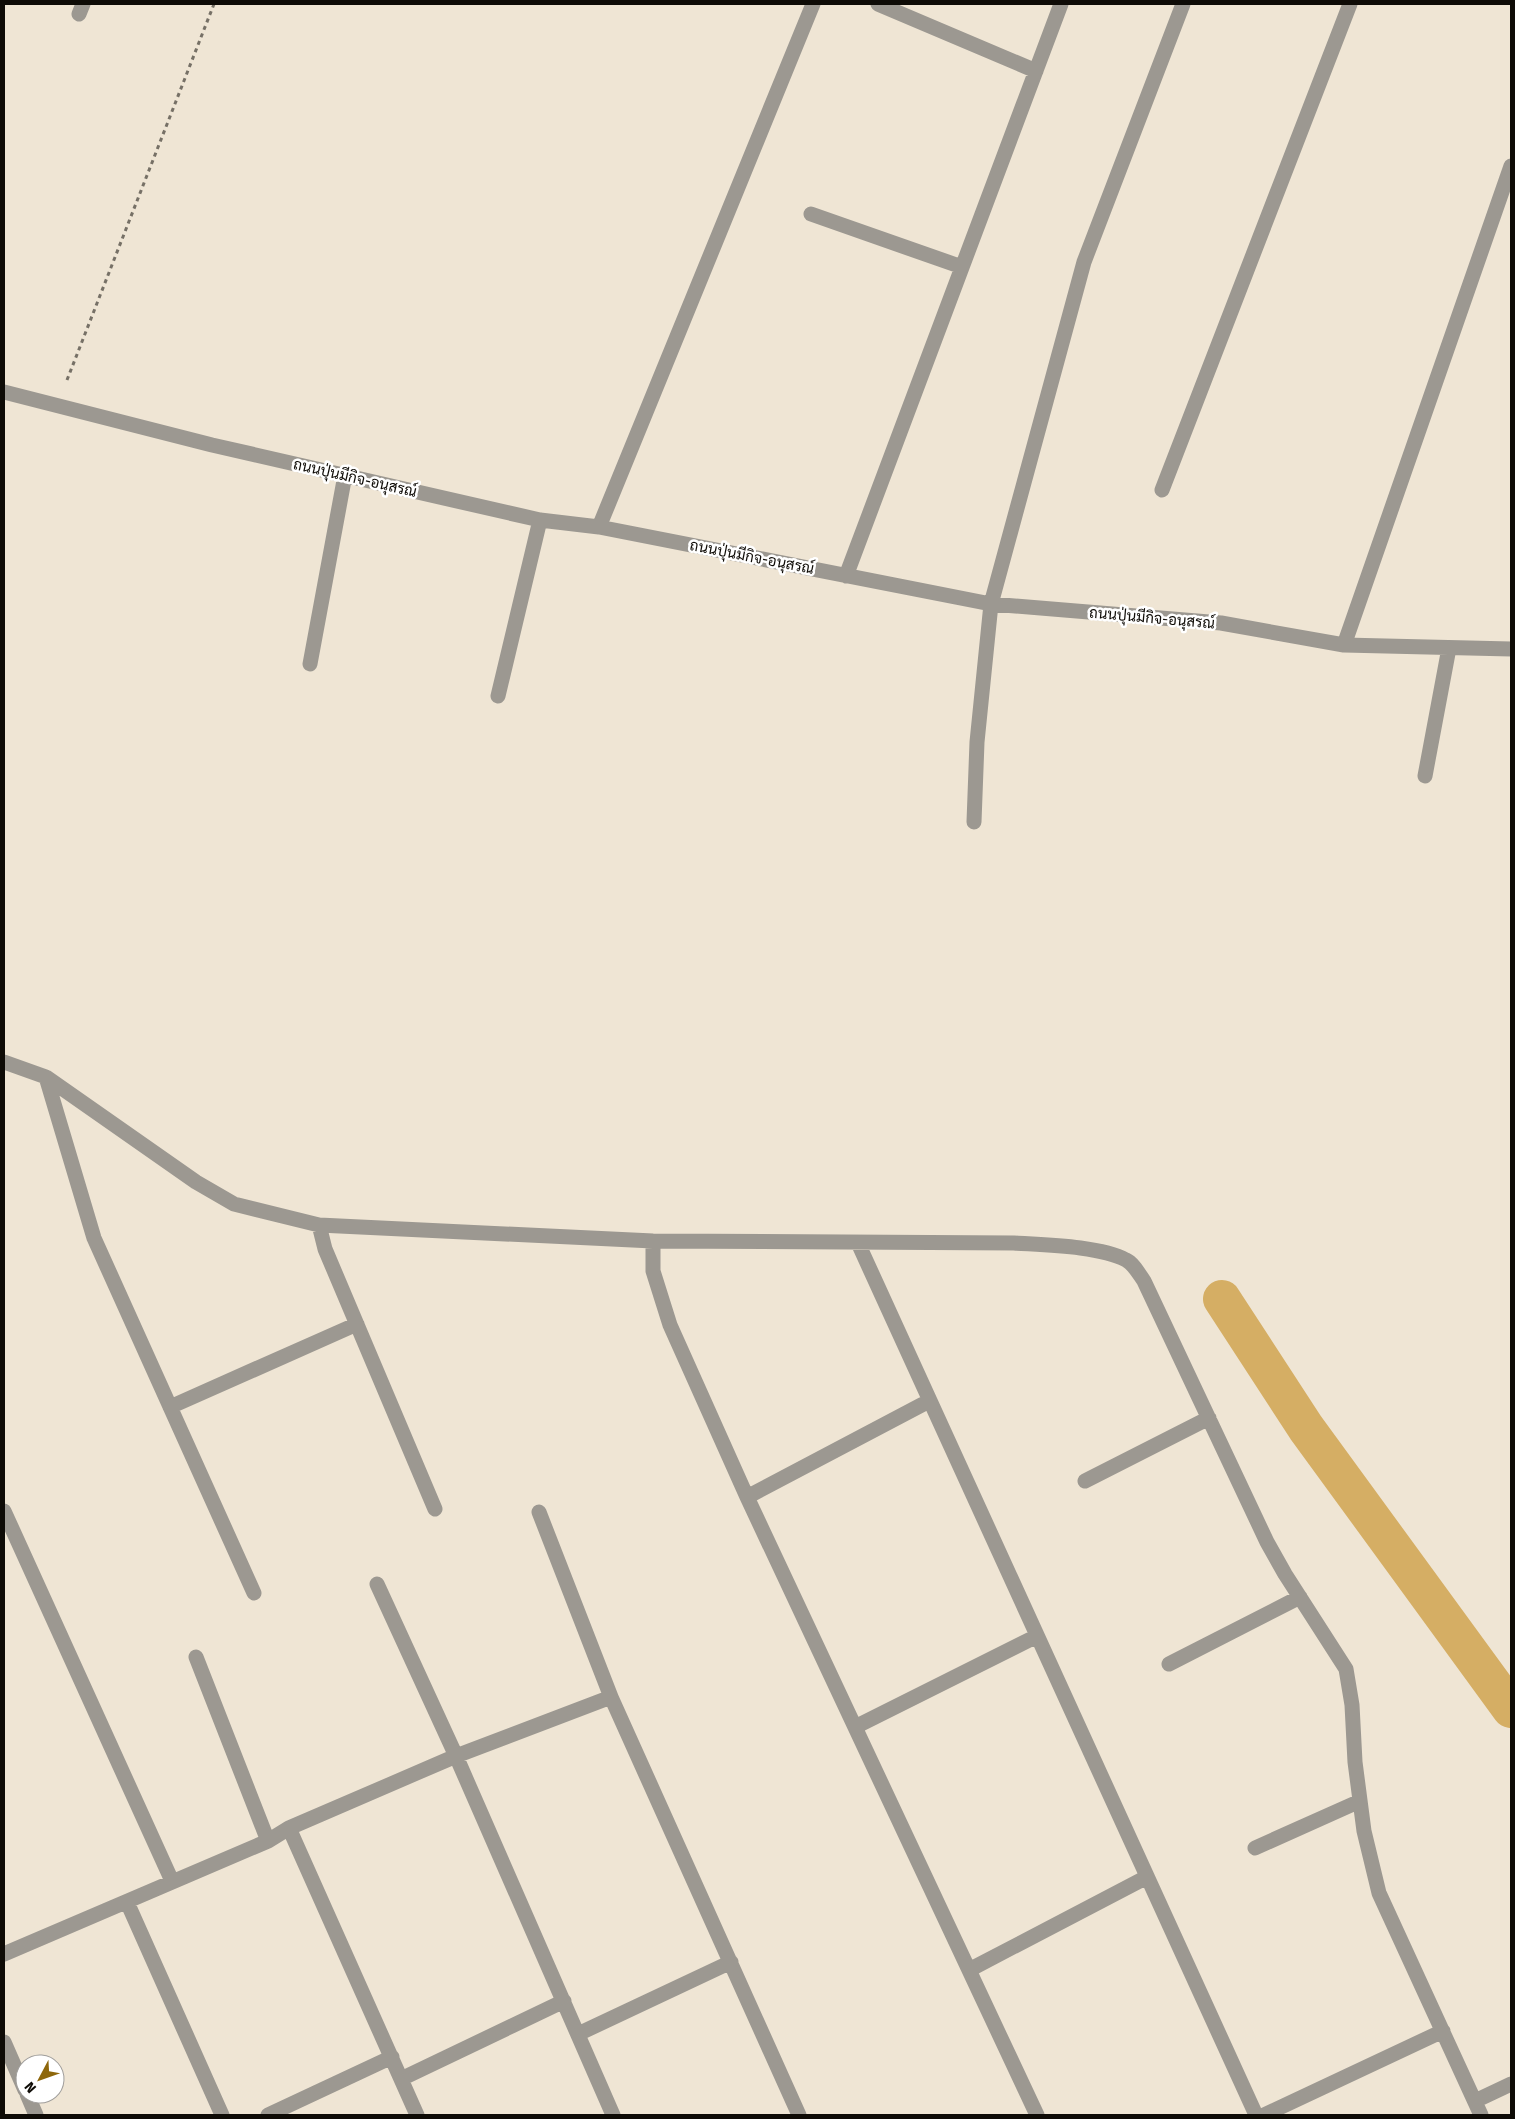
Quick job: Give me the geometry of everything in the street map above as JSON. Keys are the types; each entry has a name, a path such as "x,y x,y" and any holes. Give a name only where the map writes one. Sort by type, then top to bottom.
{"street":[{"path":"599,527 813,4"},
{"path":"878,4 1036,71"},
{"path":"846,576 1061,4"},
{"path":"974,822 977,742 991,604 1084,262 1183,4"},
{"path":"1162,490 1350,4"},
{"path":"1344,645 1511,166"},
{"path":"811,214 962,267"},
{"name":"ถนนปุ่นมีกิจ-อนุสรณ์","path":"4,392 212,445 540,520 599,527 991,604 1221,623 1344,645 1511,649"},
{"path":"310,664 345,475"},
{"path":"498,696 540,520"},
{"path":"1425,776 1449,648"},
{"path":"4,1062 46,1078 196,1182 234,1204 318,1225 653,1241 1014,1243 1072,1247 1109,1254 1128,1260 1144,1281 1267,1542 1346,1669 1352,1705 1364,1831 1379,1893 1481,2115"},
{"path":"46,1078 94,1238 254,1593"},
{"path":"318,1225 325,1250 435,1509"},
{"path":"653,1241 653,1271 670,1324 747,1497 1037,2115"},
{"path":"858,1243 1256,2115"},
{"path":"170,1407 356,1324"},
{"path":"747,1497 929,1401"},
{"path":"1084,1481 1209,1418"},
{"path":"4,1511 172,1881"},
{"path":"540,1512 611,1697 799,2115"},
{"path":"377,1584 456,1756 613,2115"},
{"path":"1170,1664 1300,1597"},
{"path":"855,1727 1037,1636"},
{"path":"196,1657 268,1841"},
{"path":"4,1954 268,1841 289,1828 456,1756 611,1697"},
{"path":"1255,1848 1360,1801"},
{"path":"289,1828 417,2115"},
{"path":"969,1970 1147,1876"},
{"path":"127,1902 222,2115"},
{"path":"578,2034 731,1962"},
{"path":"401,2079 564,2001"},
{"path":"1264,2115 1443,2031"},
{"path":"4,2042 15,2067"},
{"path":"268,2115 392,2057"},
{"path":"1474,2101 1511,2084"}],"path":[{"path":"57,406 214,4"}],"waterway":[{"path":"1222,1299 1306,1428 1511,1709"}]}
